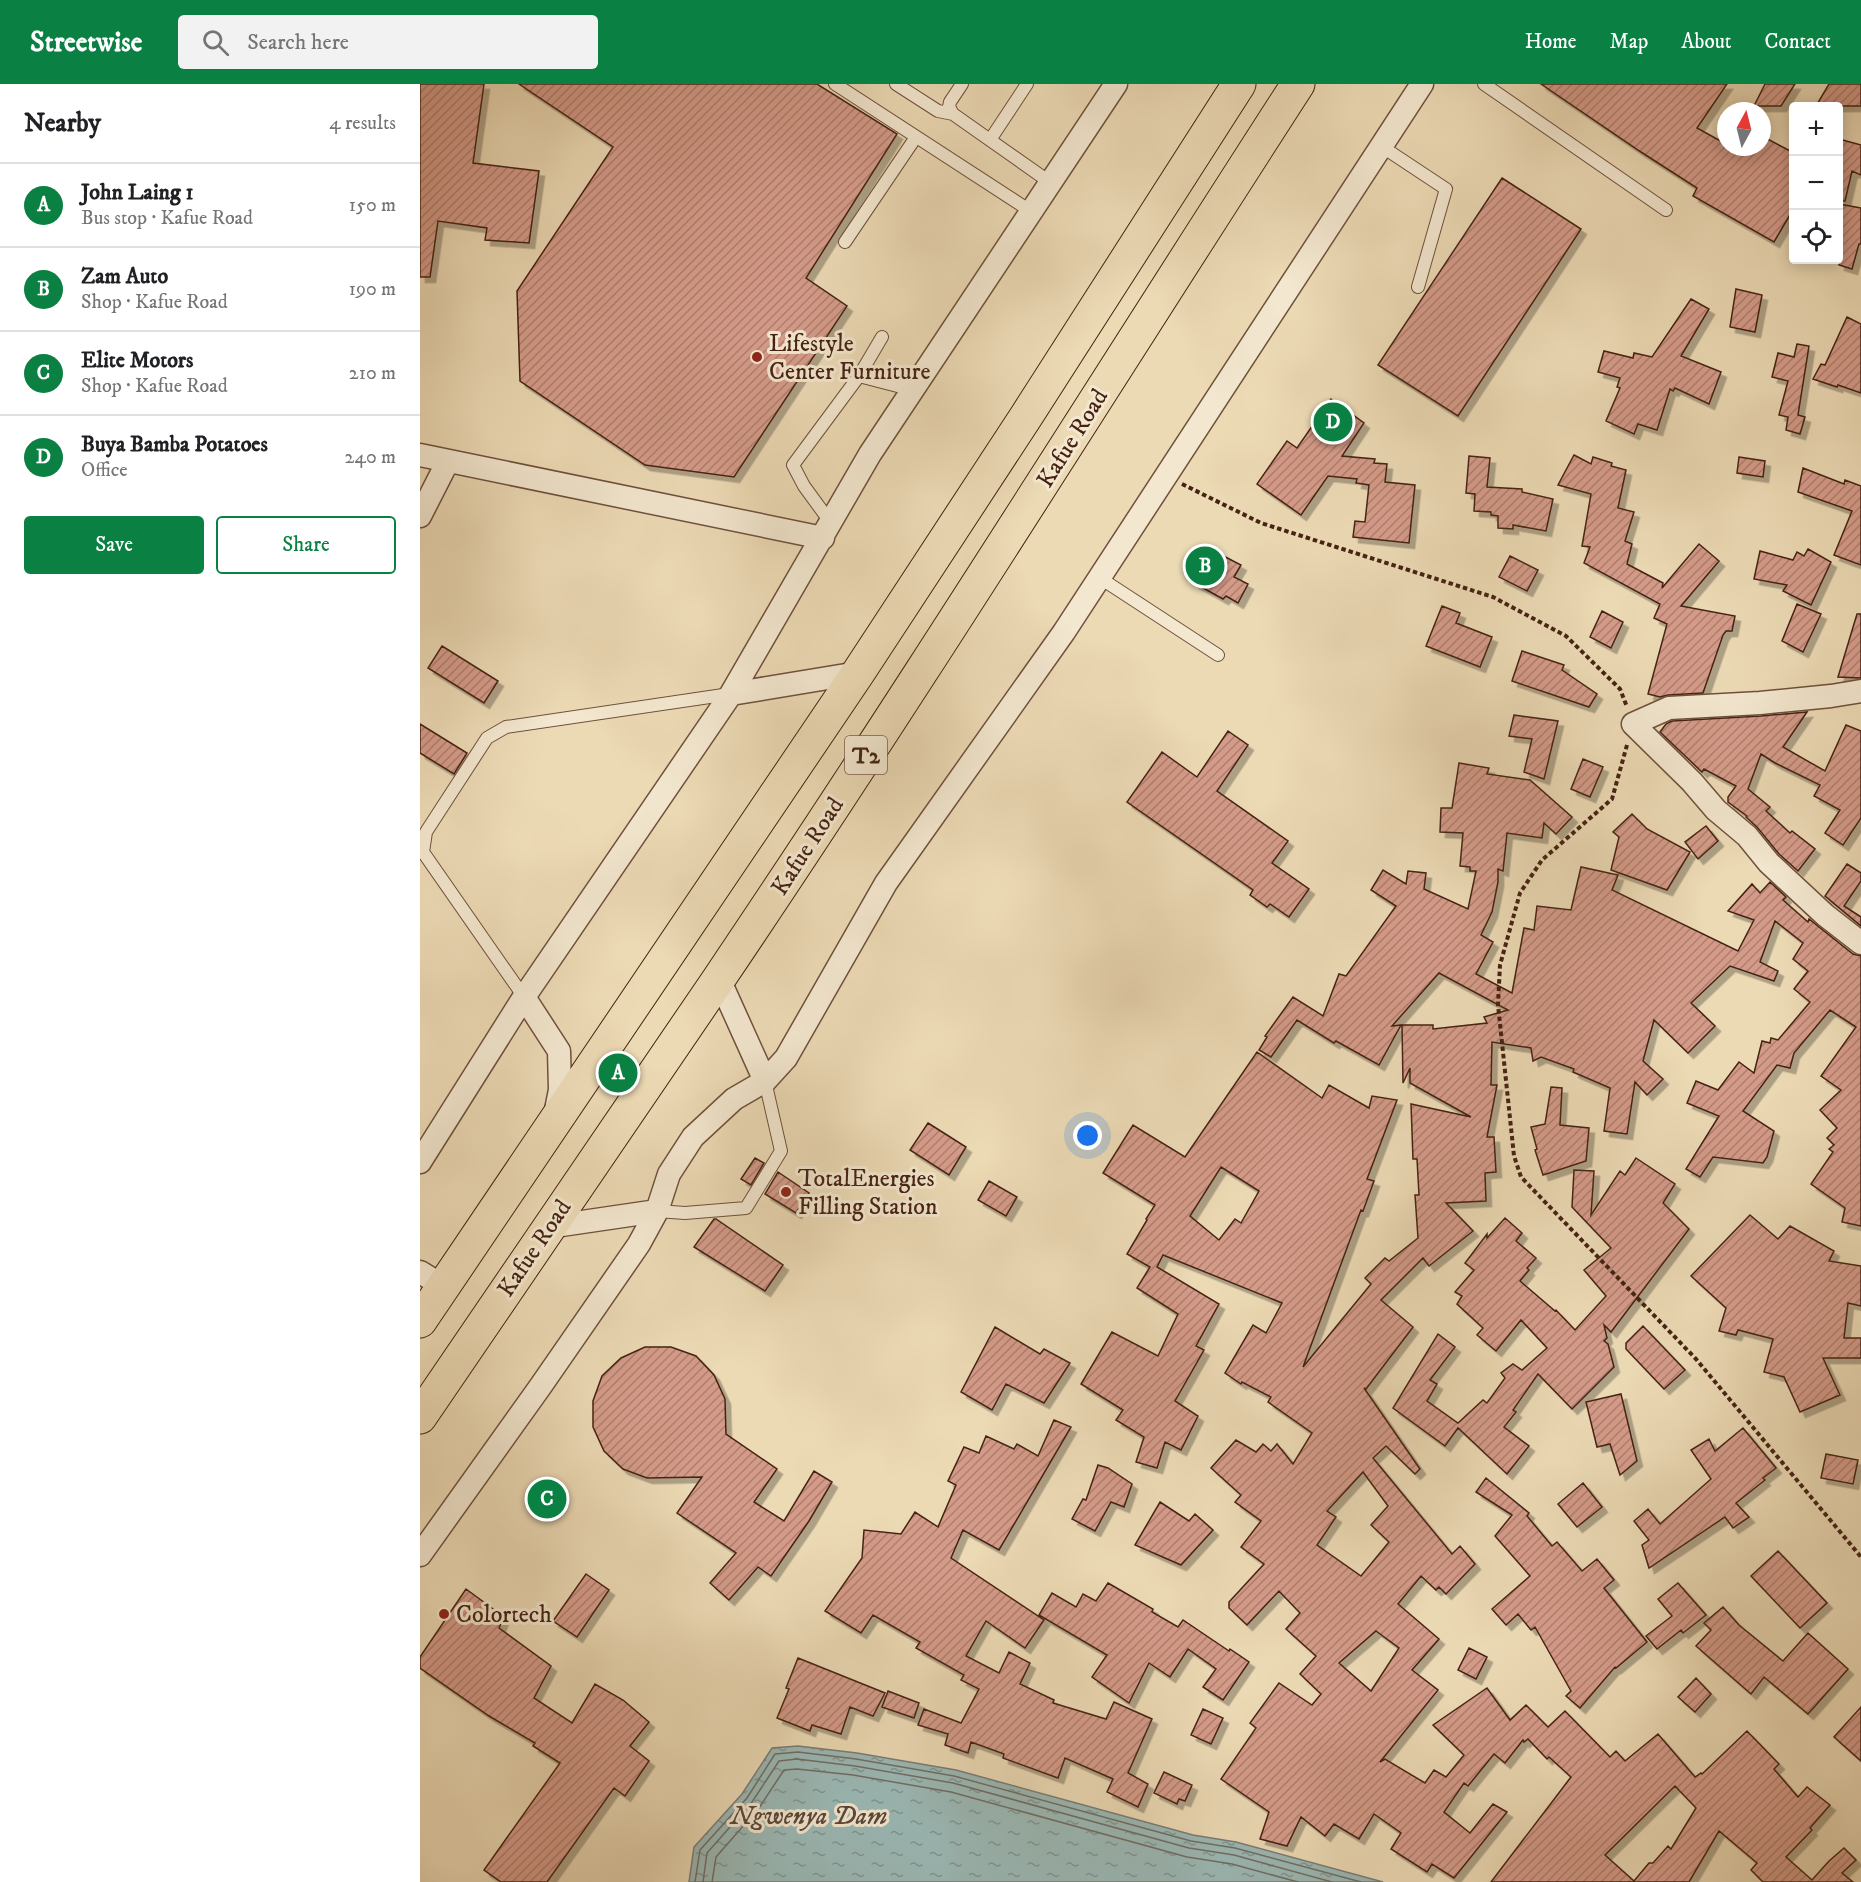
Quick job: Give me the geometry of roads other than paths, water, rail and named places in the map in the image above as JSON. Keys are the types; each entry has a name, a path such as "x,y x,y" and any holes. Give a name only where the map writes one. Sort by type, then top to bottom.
{"main road":[{"name":"Kafue Road","path":"420,1321 432,1279 553,1125 858,673 1239,84"},
{"name":"Kafue Road","path":"420,1417 719,980 984,577 1298,84"}],"street":[{"path":"420,1162 524,997 731,694 870,454 1116,84"},
{"path":"420,1555 639,1244 657,1211 669,1174 693,1137 734,1099 765,1082 786,1058 886,883 1064,632 1422,84"},
{"path":"420,455 827,531"},
{"path":"420,516 448,461"},
{"path":"731,694 858,673"},
{"path":"1861,691 1831,696 1669,708 1633,724 1692,782 1716,810 1747,836 1784,878 1825,915 1861,943"},
{"path":"719,980 765,1082"},
{"path":"524,997 559,1051 560,1090 553,1125"},
{"path":"548,1227 657,1211"}],"lane":[{"path":"834,84 1032,212"},
{"path":"896,84 938,111 953,114 1051,183"},
{"path":"953,114 949,107 962,84"},
{"path":"990,140 1027,84"},
{"path":"1484,84 1666,210"},
{"path":"845,242 916,137"},
{"path":"1381,146 1446,189 1418,287"},
{"path":"827,531 794,465 859,376 882,337"},
{"path":"859,376 914,390"},
{"path":"1100,578 1218,655"},
{"path":"524,997 423,852 426,832 487,738 506,727 731,694"},
{"path":"657,1211 685,1213 746,1208 781,1151 765,1082"}],"water":[{"name":"Ngwenya Dam","path":"798,1746 857,1753 956,1770 1193,1835 1236,1842 1383,1882 689,1882 694,1847 742,1794 772,1748"}],"place":[{"name":"Lifestyle Center Furniture","path":"757,357"},
{"name":"Buya Bamba Potatoes","path":"1333,422"},
{"name":"Zam Auto","path":"1205,566"},
{"name":"John Laing 1","path":"618,1073"},
{"name":"TotalEnergies Filling Station","path":"786,1192"},
{"name":"Elite Motors","path":"547,1499"},
{"name":"Colortech","path":"444,1614"}]}
